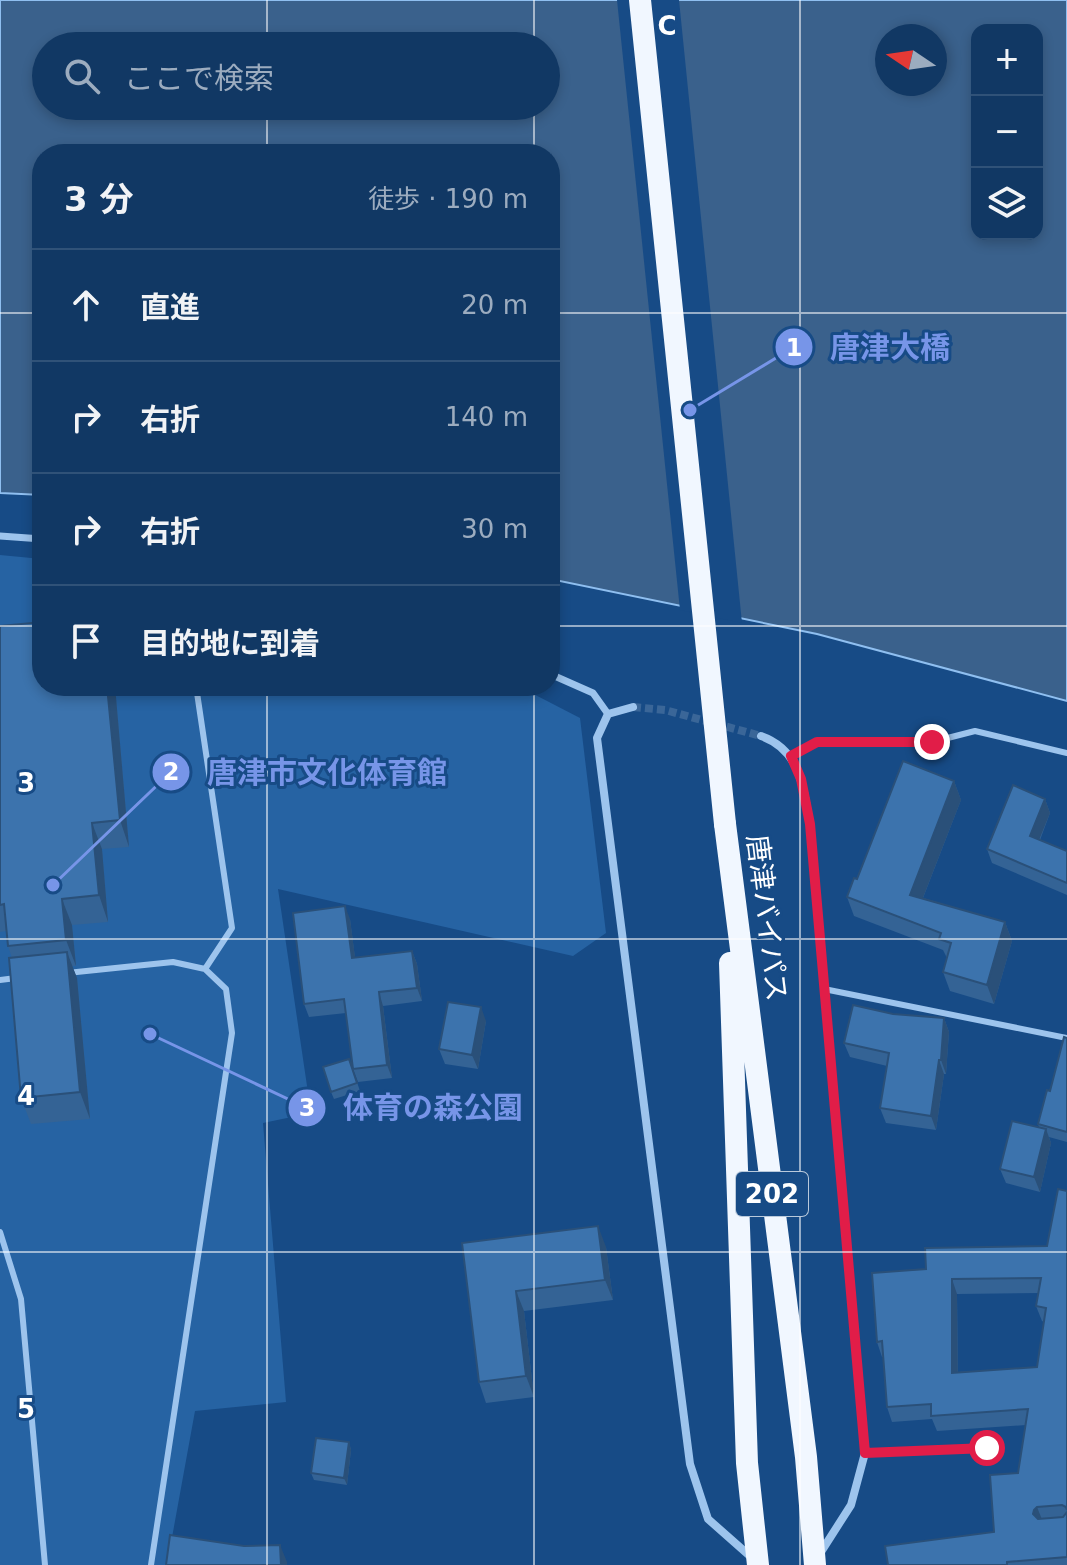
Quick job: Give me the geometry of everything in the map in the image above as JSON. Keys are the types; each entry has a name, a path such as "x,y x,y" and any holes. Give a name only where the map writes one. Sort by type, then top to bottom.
{"highway":[{"name":"202","path":"640,0 725,824"},
{"name":"唐津バイパス","path":"725,824 806,1457 815,1563"},
{"name":"唐津バイパス","path":"725,824 747,1463 758,1564"}],"street":[{"path":"0,536 32,538"},
{"path":"560,678 593,693 608,714"},
{"path":"633,707 608,714 597,738 690,1464 708,1519 758,1564"},
{"path":"761,736 775,741 791,756 801,779 810,824 865,1453 851,1505 815,1563"}],"lane":[{"path":"197,696 232,928 205,969"},
{"path":"791,756 817,742 932,742 975,731 1067,753"},
{"path":"63,973 173,962 205,969 226,989 232,1033 151,1565"},
{"path":"0,980 32,976"},
{"path":"824,989 1067,1038"},
{"path":"0,1232 21,1299 45,1565"},
{"path":"865,1453 987,1448"}],"shaded area":[{"path":"0,0 1067,0 1067,701 817,634 560,581 560,144 32,144 32,495 0,493"},
{"path":"0,555 32,558 32,696 537,696 580,718 606,933 573,956 278,889 311,1113 263,1123 286,1402 195,1411 167,1565 0,1565"}],"pier":[{"path":"617,0 679,0 742,623 680,610"}],"building":[{"path":"32,623 32,696 108,696 120,820 92,823 99,895 62,899 66,940 8,946 4,904 0,905 0,626"},
{"path":"903,761 954,781 910,895 1005,922 987,985 943,972 951,943 939,939 941,933 847,897"},
{"path":"1013,785 1045,799 1030,836 1067,851 1067,883 987,849"},
{"path":"345,906 352,958 412,951 417,988 379,992 387,1065 353,1069 344,999 304,1004 293,913"},
{"path":"67,952 80,1092 21,1098 9,958"},
{"path":"448,1002 481,1007 472,1055 439,1049"},
{"path":"853,1005 893,1014 944,1018 941,1060 931,1116 880,1108 889,1053 844,1043"},
{"path":"1064,1037 1067,1038 1067,1132 1038,1124"},
{"path":"349,1059 357,1083 331,1092 323,1067"},
{"path":"1012,1121 1046,1129 1034,1177 1000,1169"},
{"path":"1058,1189 1067,1191 1067,1510 1062,1505 1037,1507 1033,1514 1038,1519 1063,1517 1067,1512 1067,1557 1007,1562 1007,1565 888,1565 885,1546 994,1532 990,1475 1018,1473 1028,1409 931,1416 931,1404 887,1407 882,1341 877,1342 872,1273 926,1269 925,1248 1047,1246","holes":["1041,1278 1036,1306 1046,1308 1037,1367 952,1373 952,1279"]},
{"path":"598,1226 605,1280 516,1291 526,1376 479,1382 462,1243"},
{"path":"316,1438 349,1442 344,1478 311,1473"},
{"path":"170,1535 244,1546 280,1545 281,1565 166,1565"}],"tunnel":[{"path":"633,707 665,710 761,736"}],"place":[{"name":"唐津大橋","path":"690,410"},
{"name":"唐津市文化体育館","path":"53,885"},
{"name":"体育の森公園","path":"150,1034"}],"route":[{"path":"932,742 817,742 791,756 801,779 810,824 865,1453 987,1448"}]}
